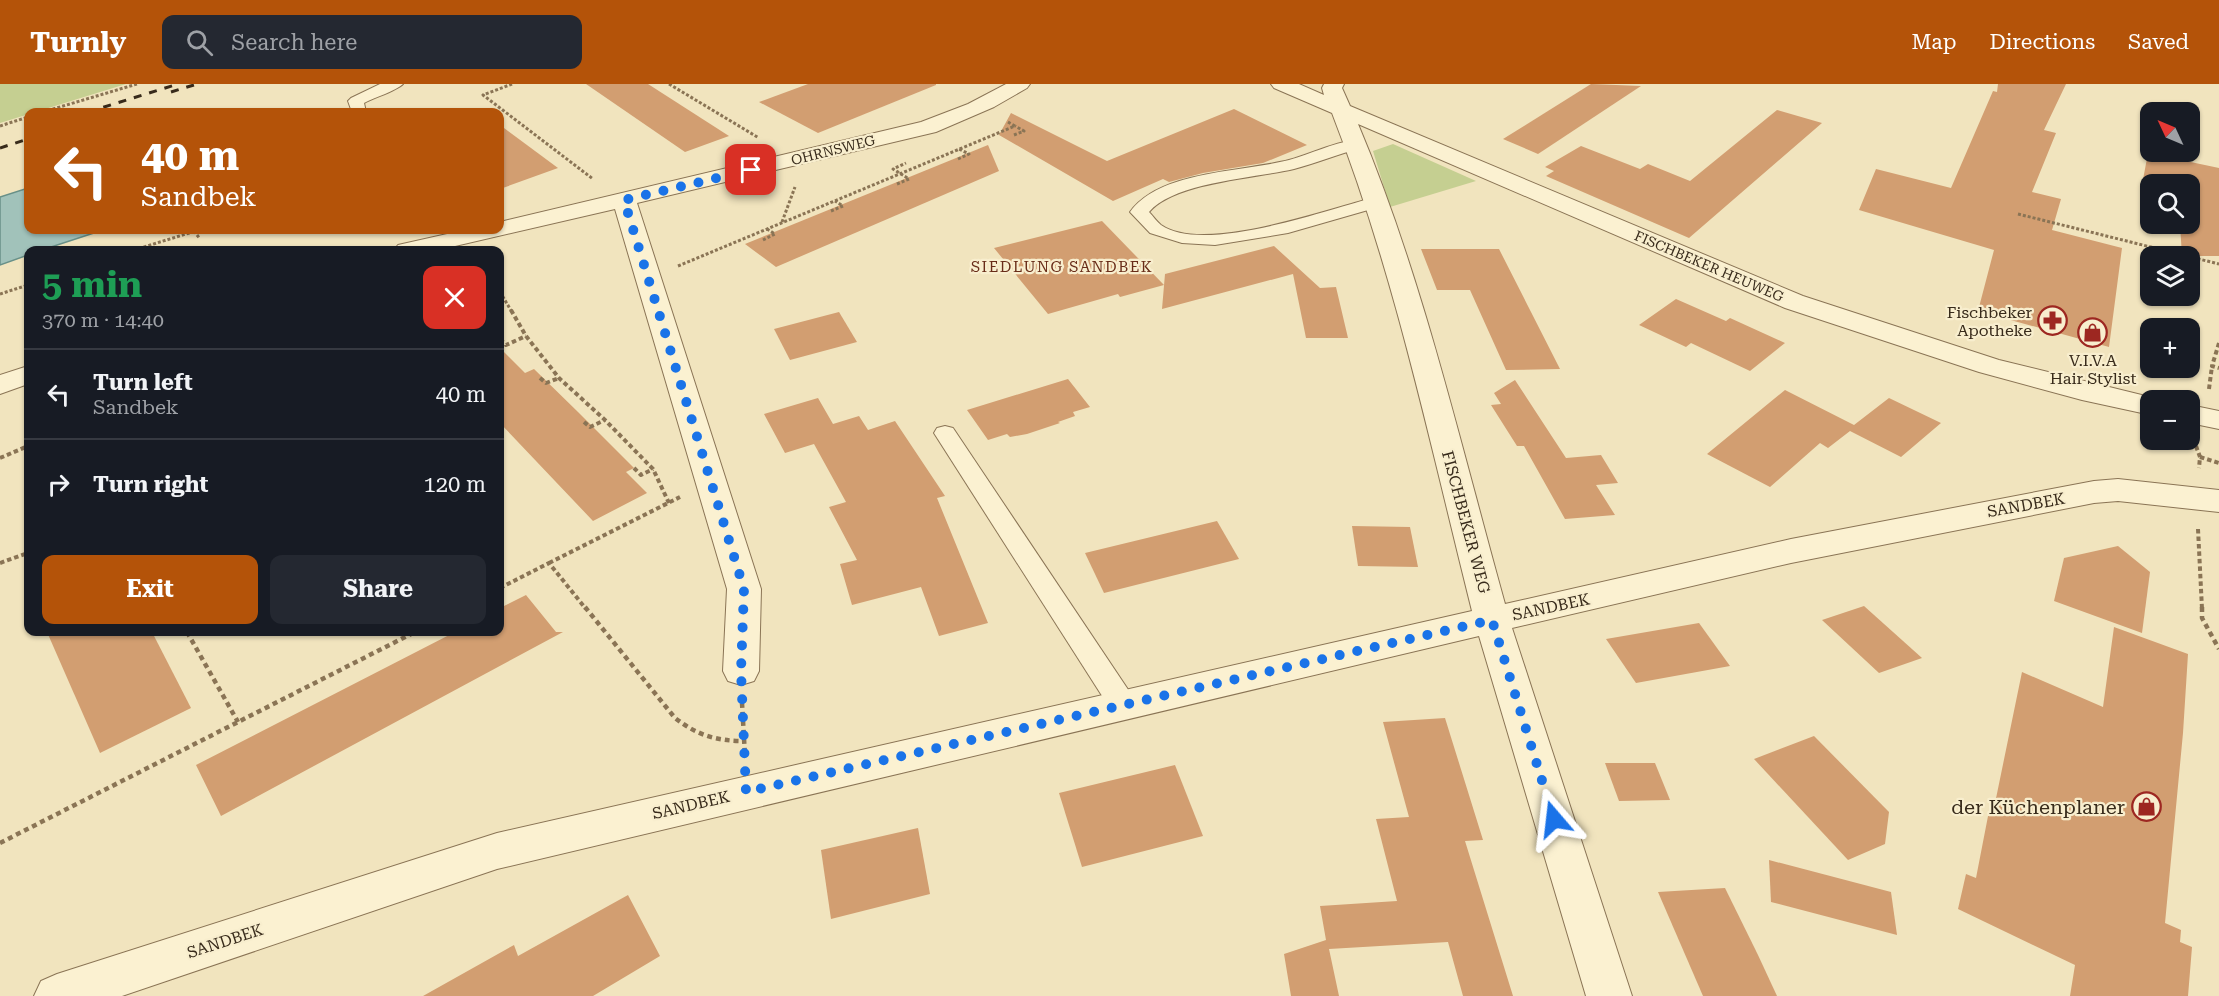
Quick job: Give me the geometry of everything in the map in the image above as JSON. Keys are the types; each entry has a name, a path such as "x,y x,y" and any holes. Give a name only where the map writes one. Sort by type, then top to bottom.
{"street":[{"name":"OHRNSWEG","path":"504,227 928,127 964,114 1020,84"},
{"name":"FISCHBEKER HEUWEG","path":"1281,84 1336,96 1794,302 1989,366 2140,404"},
{"name":"FISCHBEKER WEG","path":"1336,96 1376,202 1401,277 1492,620 1609,996"},
{"path":"624,200 744,589 741,671"},
{"name":"OHRNSWEG","path":"424,246 474,234"},
{"path":"0,385 24,376"},
{"path":"2200,424 2219,420"},
{"name":"SANDBEK","path":"57,996 497,851 1791,551 2082,494 2118,490 2209,500"}],"lane":[{"path":"358,108 357,102 379,87 396,84"},
{"path":"1355,145 1334,148 1291,165 1195,183 1157,197 1142,206 1139,212 1144,220 1168,236 1225,238 1278,231 1376,202"},
{"path":"945,433 1123,705"}],"path":[{"path":"56,108 137,84"},
{"path":"500,108 483,95 512,84"},
{"path":"669,84 793,159 800,174 782,223"},
{"path":"504,111 604,188 624,200"},
{"path":"0,126 24,118"},
{"path":"1010,123 1024,131 1014,135"},
{"path":"647,275 678,266 1015,126"},
{"path":"958,159 969,154 959,149"},
{"path":"897,184 909,179 893,168 915,159"},
{"path":"831,211 843,206 835,201"},
{"path":"2018,214 2219,264"},
{"path":"763,240 775,234 766,229"},
{"path":"147,246 185,234"},
{"path":"196,234 200,239"},
{"path":"0,294 24,286"},
{"path":"504,299 526,336 560,378 653,470 669,503"},
{"path":"504,343 506,345 526,336"},
{"path":"2219,343 2212,366 2219,368"},
{"path":"540,378 546,383 560,378"},
{"path":"584,422 590,427 605,420"},
{"path":"0,458 24,448"},
{"path":"2198,450 2209,500 2198,545 2202,618 2219,649"},
{"path":"2200,457 2219,463"},
{"path":"634,468 641,475 653,470"},
{"path":"504,586 710,480"},
{"path":"0,563 24,554"},
{"path":"549,563 675,717 688,729 702,737 719,742 744,741"},
{"path":"189,636 238,722"},
{"path":"0,843 407,636"},
{"path":"741,671 746,792"}],"green space":[{"path":"0,84 126,84 48,108 24,108 24,116 0,123"},
{"path":"1393,144 1476,181 1390,207 1373,151"}],"water":[{"path":"24,189 24,234 91,234 54,246 24,246 24,256 0,265 0,197"}],"building":[{"path":"586,84 648,84 729,136 685,152"},
{"path":"808,84 936,85 818,133 759,102"},
{"path":"1591,84 1641,86 1538,154 1503,139"},
{"path":"1998,84 2066,84 2044,130 2056,133 2032,192 2061,199 2052,230 2122,248 2109,347 1978,311 1994,250 1859,210 1876,169 1951,188 1993,91 1997,92"},
{"path":"1234,109 1307,145 1263,163 1203,173 1169,182 1163,179 1113,201 999,135 1011,113 1107,161"},
{"path":"1777,110 1822,123 1689,238 1546,176 1554,171 1545,167 1581,146 1640,169 1648,164 1690,181"},
{"path":"504,128 558,168 504,188"},
{"path":"988,145 999,171 776,267 745,244"},
{"path":"2146,162 2191,162 2219,168 2219,256 2200,256 2200,246 2181,246 2181,234 2200,234 2200,174 2144,174"},
{"path":"1102,221 1164,285 1120,297 1118,294 1048,314 994,248"},
{"path":"1274,246 1320,288 1336,287 1348,338 1306,338 1293,274 1162,309 1165,274"},
{"path":"1421,249 1499,249 1560,369 1506,370 1470,290 1437,290"},
{"path":"1676,299 1726,321 1730,318 1785,343 1750,371 1691,343 1686,347 1639,325"},
{"path":"839,312 857,342 790,360 774,329"},
{"path":"504,352 525,373 534,369 634,468 626,472 647,493 593,521 504,427"},
{"path":"1068,379 1090,407 1073,412 1075,416 1058,422 1060,423 1027,434 1010,437 1007,434 988,440 967,410"},
{"path":"1515,380 1566,458 1601,455 1618,483 1596,485 1615,515 1565,519 1524,446 1517,446 1491,405 1501,404 1494,393"},
{"path":"1785,390 1854,425 1889,398 1941,423 1901,457 1850,431 1828,448 1820,443 1770,487 1707,454"},
{"path":"818,398 833,424 859,416 868,430 895,421 945,496 937,498 988,623 939,636 921,587 852,605 840,564 857,560 829,507 846,502 814,444 785,453 764,414"},
{"path":"1217,521 1239,559 1104,593 1085,553"},
{"path":"1352,526 1410,527 1418,567 1358,566"},
{"path":"2118,546 2150,572 2142,633 2054,601 2064,558"},
{"path":"526,595 556,632 563,632 221,816 196,765 447,636 504,636 504,606"},
{"path":"1864,606 1922,658 1879,673 1822,620"},
{"path":"1699,623 1730,666 1636,683 1606,639"},
{"path":"2114,627 2188,654 2165,923 2181,930 2180,942 2192,947 2188,996 2070,996 2075,965 1958,909 1966,874 1976,878 1989,811 1993,813 2022,672 2103,707"},
{"path":"49,636 154,636 191,708 100,753"},
{"path":"1445,718 1483,840 1465,841 1513,996 1463,996 1448,942 1329,949 1339,996 1291,996 1284,954 1326,940 1320,906 1397,901 1376,819 1409,817 1383,722"},
{"path":"1814,736 1889,812 1885,844 1848,860 1754,759"},
{"path":"1605,763 1655,763 1670,800 1619,801"},
{"path":"1175,765 1203,836 1082,867 1059,793"},
{"path":"918,828 930,894 831,919 821,850"},
{"path":"1769,860 1891,892 1897,935 1771,902"},
{"path":"1725,888 1777,996 1703,996 1658,892"},
{"path":"628,895 660,956 593,996 423,996 514,945 518,956"}],"railway":[{"path":"101,108 178,84"},
{"path":"171,92 197,84"},
{"path":"0,148 24,140"}],"place":[{"name":"Fischbeker Apotheke","path":"2053,321"},
{"name":"V.I.V.A Hair Stylist","path":"2093,332"},
{"name":"der Küchenplaner","path":"2146,807"}],"district":[{"name":"SIEDLUNG SANDBEK","path":"1062,267"}],"route":[{"path":"751,170 624,200 744,589 741,671 746,792 1492,620 1554,819"}]}
